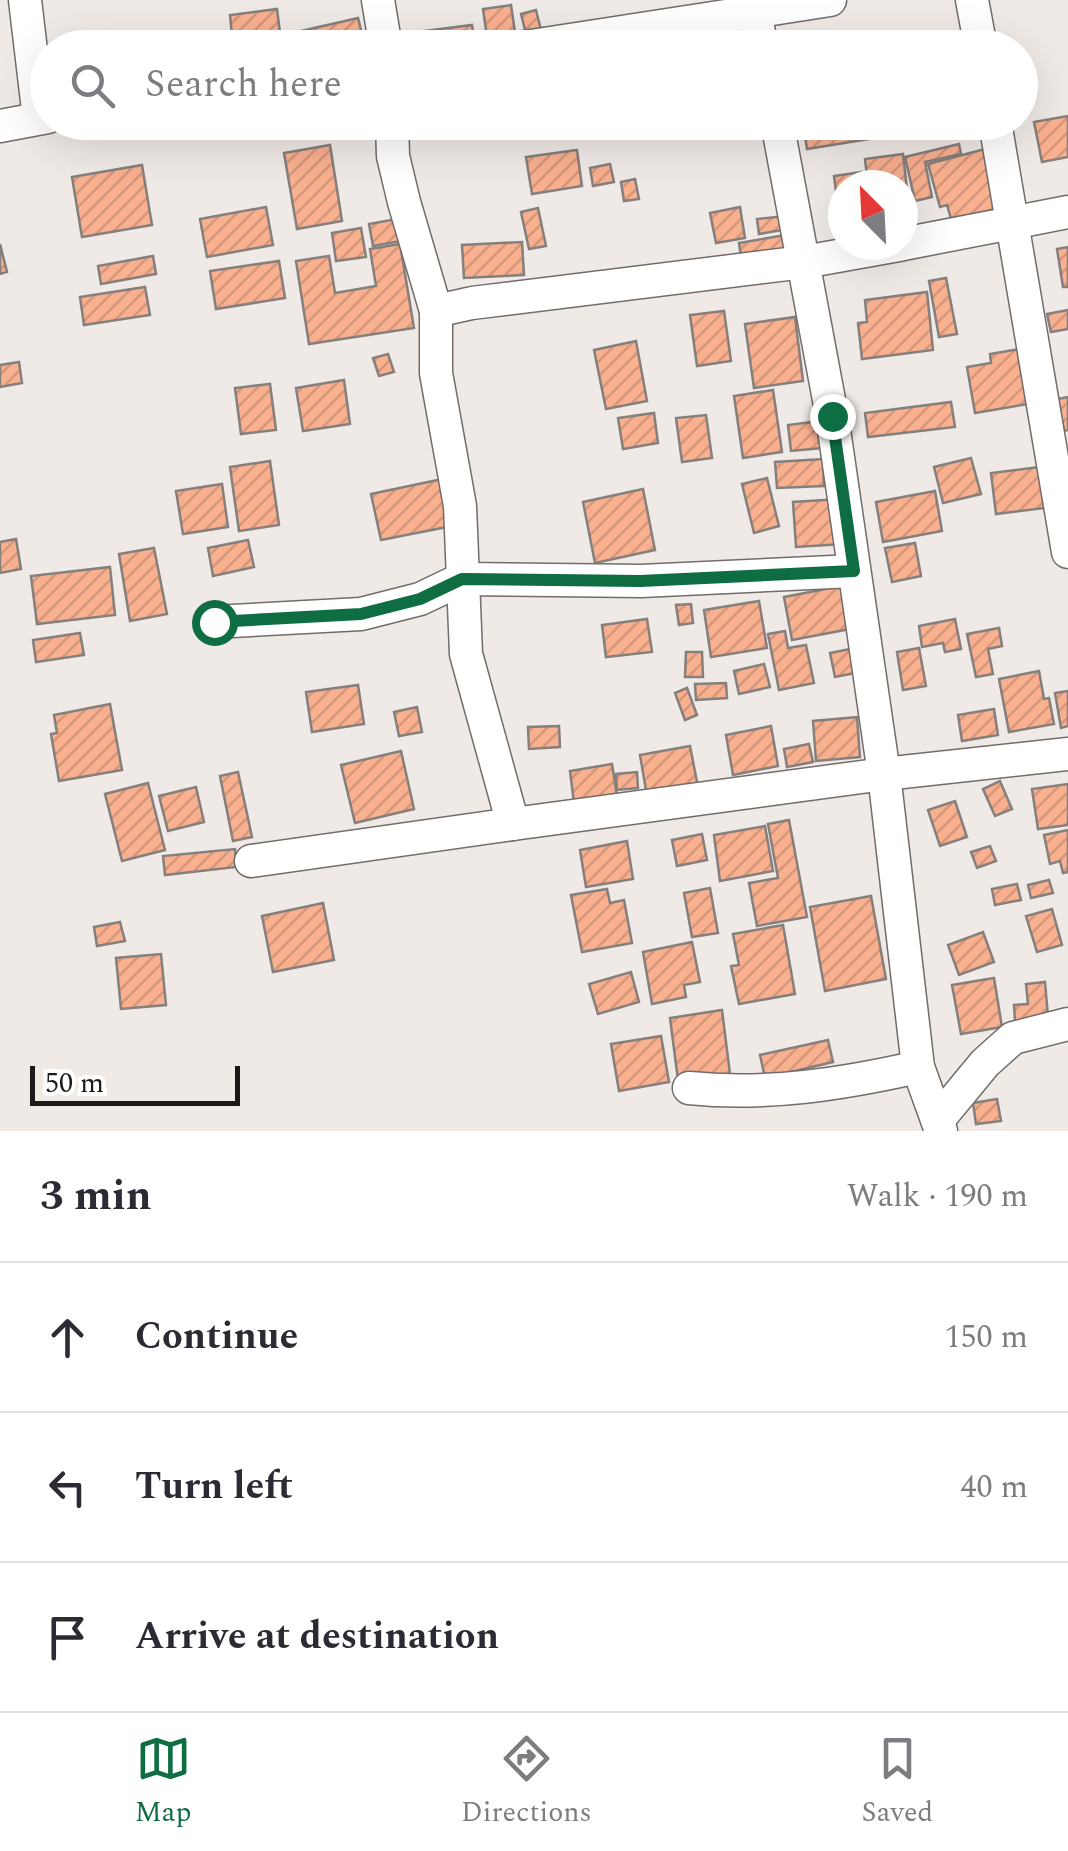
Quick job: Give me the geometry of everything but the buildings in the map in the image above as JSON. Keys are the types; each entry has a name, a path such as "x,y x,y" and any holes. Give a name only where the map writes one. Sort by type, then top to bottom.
{"street":[{"path":"25,0 30,33"},
{"path":"378,0 383,30"},
{"path":"611,30 720,9 755,12 830,0"},
{"path":"972,0 978,30"},
{"path":"755,12 758,30"},
{"path":"0,126 30,120"},
{"path":"393,140 404,202 436,310 436,373 460,506 466,654 513,824"},
{"path":"780,140 854,571 884,774 918,1067 940,1126"},
{"path":"998,140 1068,552"},
{"path":"918,242 1068,212"},
{"path":"436,310 828,258"},
{"path":"214,622 361,614 420,599 462,579 640,581 854,571"},
{"path":"251,861 884,774 1068,754"},
{"path":"940,1126 985,1063 1013,1038 1068,1024"},
{"path":"689,1088 732,1092 847,1083 918,1067"}],"route":[{"path":"214,622 361,614 420,599 462,579 640,581 854,571 832,416"}]}
